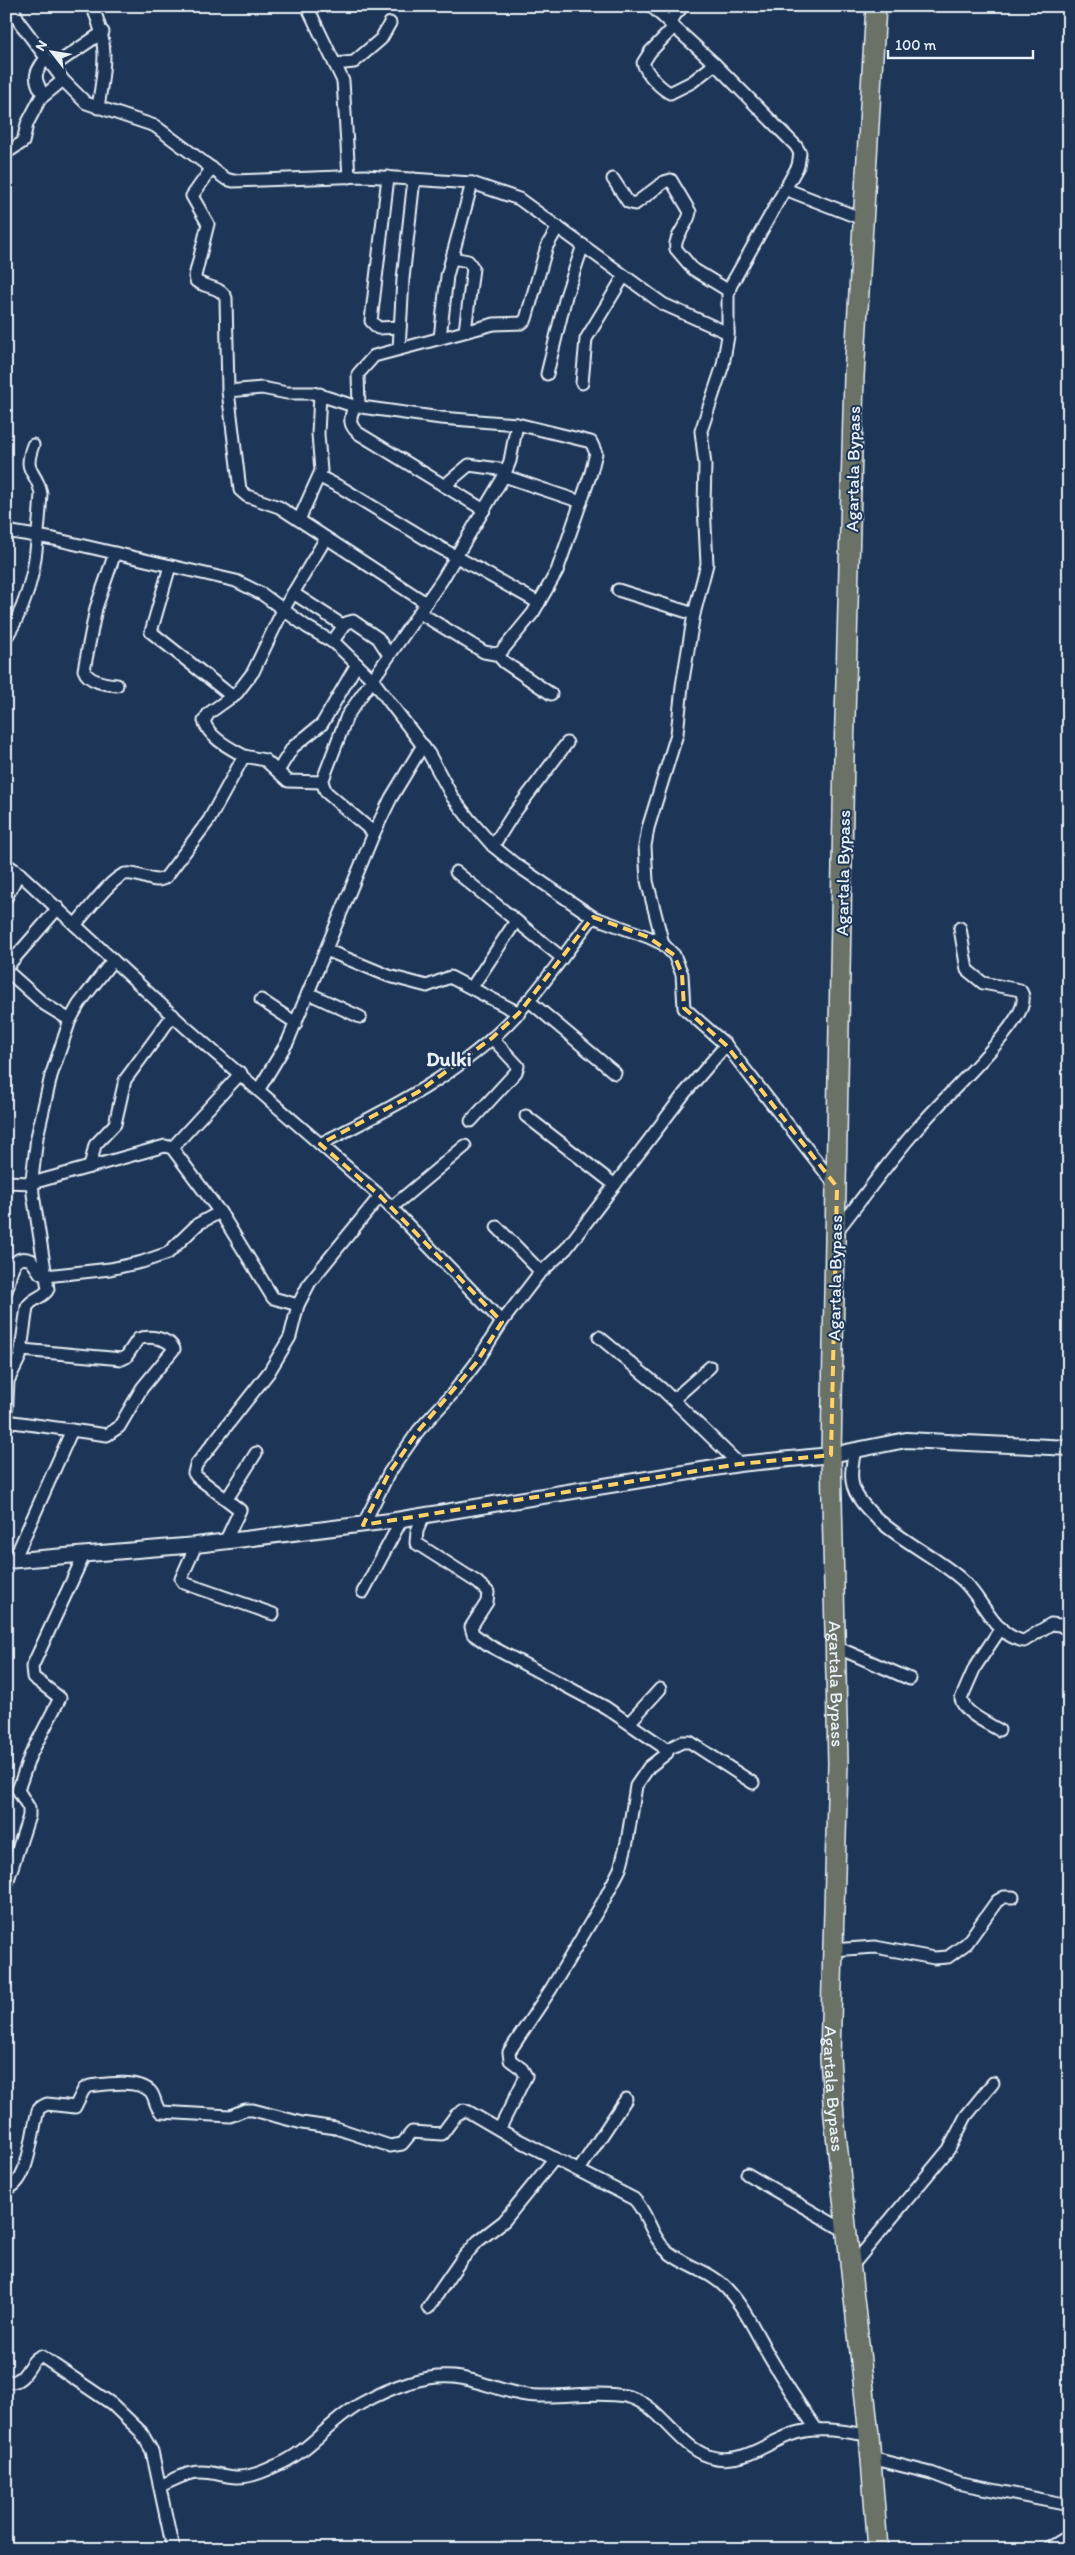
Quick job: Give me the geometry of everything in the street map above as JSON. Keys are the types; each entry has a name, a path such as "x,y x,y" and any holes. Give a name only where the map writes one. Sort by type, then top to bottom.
{"highway":[{"name":"Agartala Bypass","path":"876,6 865,220 854,376 844,758 831,1455 836,1647 836,1818 830,2057 869,2434 878,2549"}],"street":[{"path":"12,6 20,23 63,80 86,103 155,126 232,181 388,177 472,183 519,199 624,276 679,313 728,333"},
{"path":"92,6 103,32 104,69 98,108"},
{"path":"307,6 335,64 344,90 349,177"},
{"path":"651,6 715,64 796,146 800,160 729,291 728,333 723,365 701,424 705,465 707,564 694,614 677,734 645,846 647,881 663,944"},
{"path":"683,6 650,52 644,63 645,68 670,93 686,86 715,64"},
{"path":"335,64 354,62 380,39 390,23"},
{"path":"43,95 36,80 36,74 50,62 103,32"},
{"path":"6,152 24,142 26,124 43,95 63,80"},
{"path":"212,168 192,196 208,224 195,276 196,281 200,284 219,290 226,298 228,391 240,490 248,496 279,508 299,520 426,603"},
{"path":"388,177 371,320 378,328 400,327"},
{"path":"399,349 403,279 414,178"},
{"path":"613,179 628,202 635,204 664,182 671,180 690,212 690,217 677,239 676,249 693,269 729,291"},
{"path":"440,338 447,276 472,183"},
{"path":"785,189 865,220"},
{"path":"484,510 351,427 349,420 356,406 360,370 374,356 500,323 522,323 526,319 547,246 558,227"},
{"path":"547,374 566,296 583,245"},
{"path":"452,258 468,261 473,268 465,331"},
{"path":"582,383 586,339 624,276"},
{"path":"228,391 270,388 287,393 320,394 356,406 441,418 517,424 583,439 594,446 596,453 557,571 540,603 496,654"},
{"path":"299,520 320,477 320,394"},
{"path":"374,833 326,792 322,782 347,716 457,557 505,473 517,424"},
{"path":"6,638 18,619 32,583 42,494 40,485 29,470 27,460 33,444"},
{"path":"444,486 469,465 505,473 581,502"},
{"path":"320,477 540,603"},
{"path":"6,532 38,536 236,581 262,594 332,642 372,679 423,745 453,798 493,846 515,864 592,917 663,944 674,955 680,966 684,1008 726,1045 837,1187"},
{"path":"322,782 288,781 266,760 244,756 222,743 206,727 204,721 209,713 233,697 253,672 283,610 326,538"},
{"path":"115,553 96,608 84,670 88,676 102,683 117,685"},
{"path":"170,566 151,632 233,697"},
{"path":"618,590 694,614"},
{"path":"293,593 344,626"},
{"path":"420,613 484,652 496,654 504,662 550,694"},
{"path":"332,642 350,621 358,623 378,638 389,655"},
{"path":"278,771 293,747 322,724 357,664"},
{"path":"493,846 512,816 568,743"},
{"path":"259,1089 296,1023 374,833 391,798 423,745"},
{"path":"75,925 121,876 134,874 157,880 166,877 205,826 244,756"},
{"path":"6,864 19,873 58,908 173,1015 380,1196 502,1322"},
{"path":"456,872 561,957"},
{"path":"6,898 19,873"},
{"path":"58,908 6,969 44,1004 70,1020"},
{"path":"320,1144 380,1114 418,1092 459,1065 492,1038 519,1013 592,917"},
{"path":"472,987 516,921"},
{"path":"836,1232 917,1129 978,1065 1010,1027 1024,1001 1024,995 1020,990 983,983 967,970 960,928"},
{"path":"326,950 388,976 427,986 450,977 519,1013"},
{"path":"22,1350 122,1358 126,1357 138,1339 144,1337 159,1338 173,1346 173,1352 142,1388 119,1427 107,1435 6,1421 7,1381 22,1350 27,1307 31,1301 47,1292 32,1184 37,1137 48,1085 70,1020 79,1004 113,960"},
{"path":"308,993 360,1017"},
{"path":"261,1000 296,1023"},
{"path":"528,1000 615,1073"},
{"path":"90,1166 94,1145 115,1124 125,1080 173,1015"},
{"path":"470,1121 516,1072 518,1066 492,1038"},
{"path":"363,1525 389,1472 419,1430 453,1393 476,1363 502,1322 541,1272 566,1249 684,1094 726,1045"},
{"path":"172,1148 241,1073"},
{"path":"526,1116 615,1185"},
{"path":"6,1182 32,1184 165,1146 172,1148 220,1212 273,1298 298,1305"},
{"path":"391,1208 465,1146"},
{"path":"224,1542 240,1510 197,1477 194,1473 196,1465 269,1372 290,1337 298,1305 310,1282 380,1196"},
{"path":"6,1291 12,1264 19,1260 31,1260 40,1273 46,1276 110,1269 142,1262 168,1253 198,1224 220,1212"},
{"path":"496,1227 541,1272"},
{"path":"599,1337 674,1399 739,1464"},
{"path":"674,1399 710,1367"},
{"path":"72,1430 10,1561 196,1546 363,1525 739,1464 831,1455 906,1440 1069,1448"},
{"path":"855,1449 851,1474 853,1487 865,1507 962,1578 1001,1628 1017,1640 1024,1641 1051,1624 1060,1625 1069,1631"},
{"path":"227,1499 256,1454"},
{"path":"424,1515 416,1531 416,1543 488,1592 487,1602 471,1627 473,1634 490,1646 579,1692 630,1722 666,1750"},
{"path":"362,1592 402,1519"},
{"path":"196,1546 182,1571 180,1578 184,1583 273,1614"},
{"path":"6,1886 29,1816 29,1808 18,1790 30,1756 60,1698 33,1677 32,1667 84,1555"},
{"path":"999,1730 969,1711 962,1705 961,1699 975,1667 1001,1628"},
{"path":"836,1647 910,1680"},
{"path":"630,1722 660,1688"},
{"path":"500,2128 526,2076 510,2060 508,2052 551,1989 604,1900 620,1869 628,1842 636,1786 649,1767 664,1757 666,1750 682,1742 690,1742 753,1782"},
{"path":"832,1950 875,1948 934,1958 948,1956 967,1943 997,1901 1004,1897 1013,1898"},
{"path":"851,2267 949,2149 966,2116 993,2083"},
{"path":"6,2189 12,2188 22,2175 39,2108 47,2104 77,2106 84,2089 90,2086 140,2086 153,2095 156,2106 161,2112 230,2116 244,2110 253,2110 302,2123 343,2129 390,2146 402,2144 412,2132 442,2134 456,2115 464,2110 634,2199 664,2248 676,2258 704,2271 726,2287 743,2308 783,2380 816,2430"},
{"path":"579,2170 626,2099"},
{"path":"428,2308 460,2260 478,2241 504,2222 556,2158"},
{"path":"747,2174 847,2232"},
{"path":"6,2380 16,2382 36,2358 39,2356 45,2358 112,2404 141,2432 152,2451 173,2549"},
{"path":"160,2486 194,2472 239,2477 276,2466 316,2440 332,2423 362,2403 426,2377 462,2378 517,2394 541,2396 597,2393 627,2396 640,2402 658,2416 695,2449 716,2458 730,2459 744,2456 792,2434 816,2430 869,2434"},
{"path":"871,2458 931,2473 957,2483 1069,2505"},
{"path":"1048,2549 1069,2536"}],"highlighted area":[{"path":"593,917 648,937 674,955 682,974 684,1008 726,1045 837,1187 831,1455 739,1464 363,1525 389,1473 419,1430 476,1363 502,1322 380,1196 320,1144 418,1092 492,1038 519,1013"}],"district":[{"name":"Dulki","path":"449,1059"}]}
